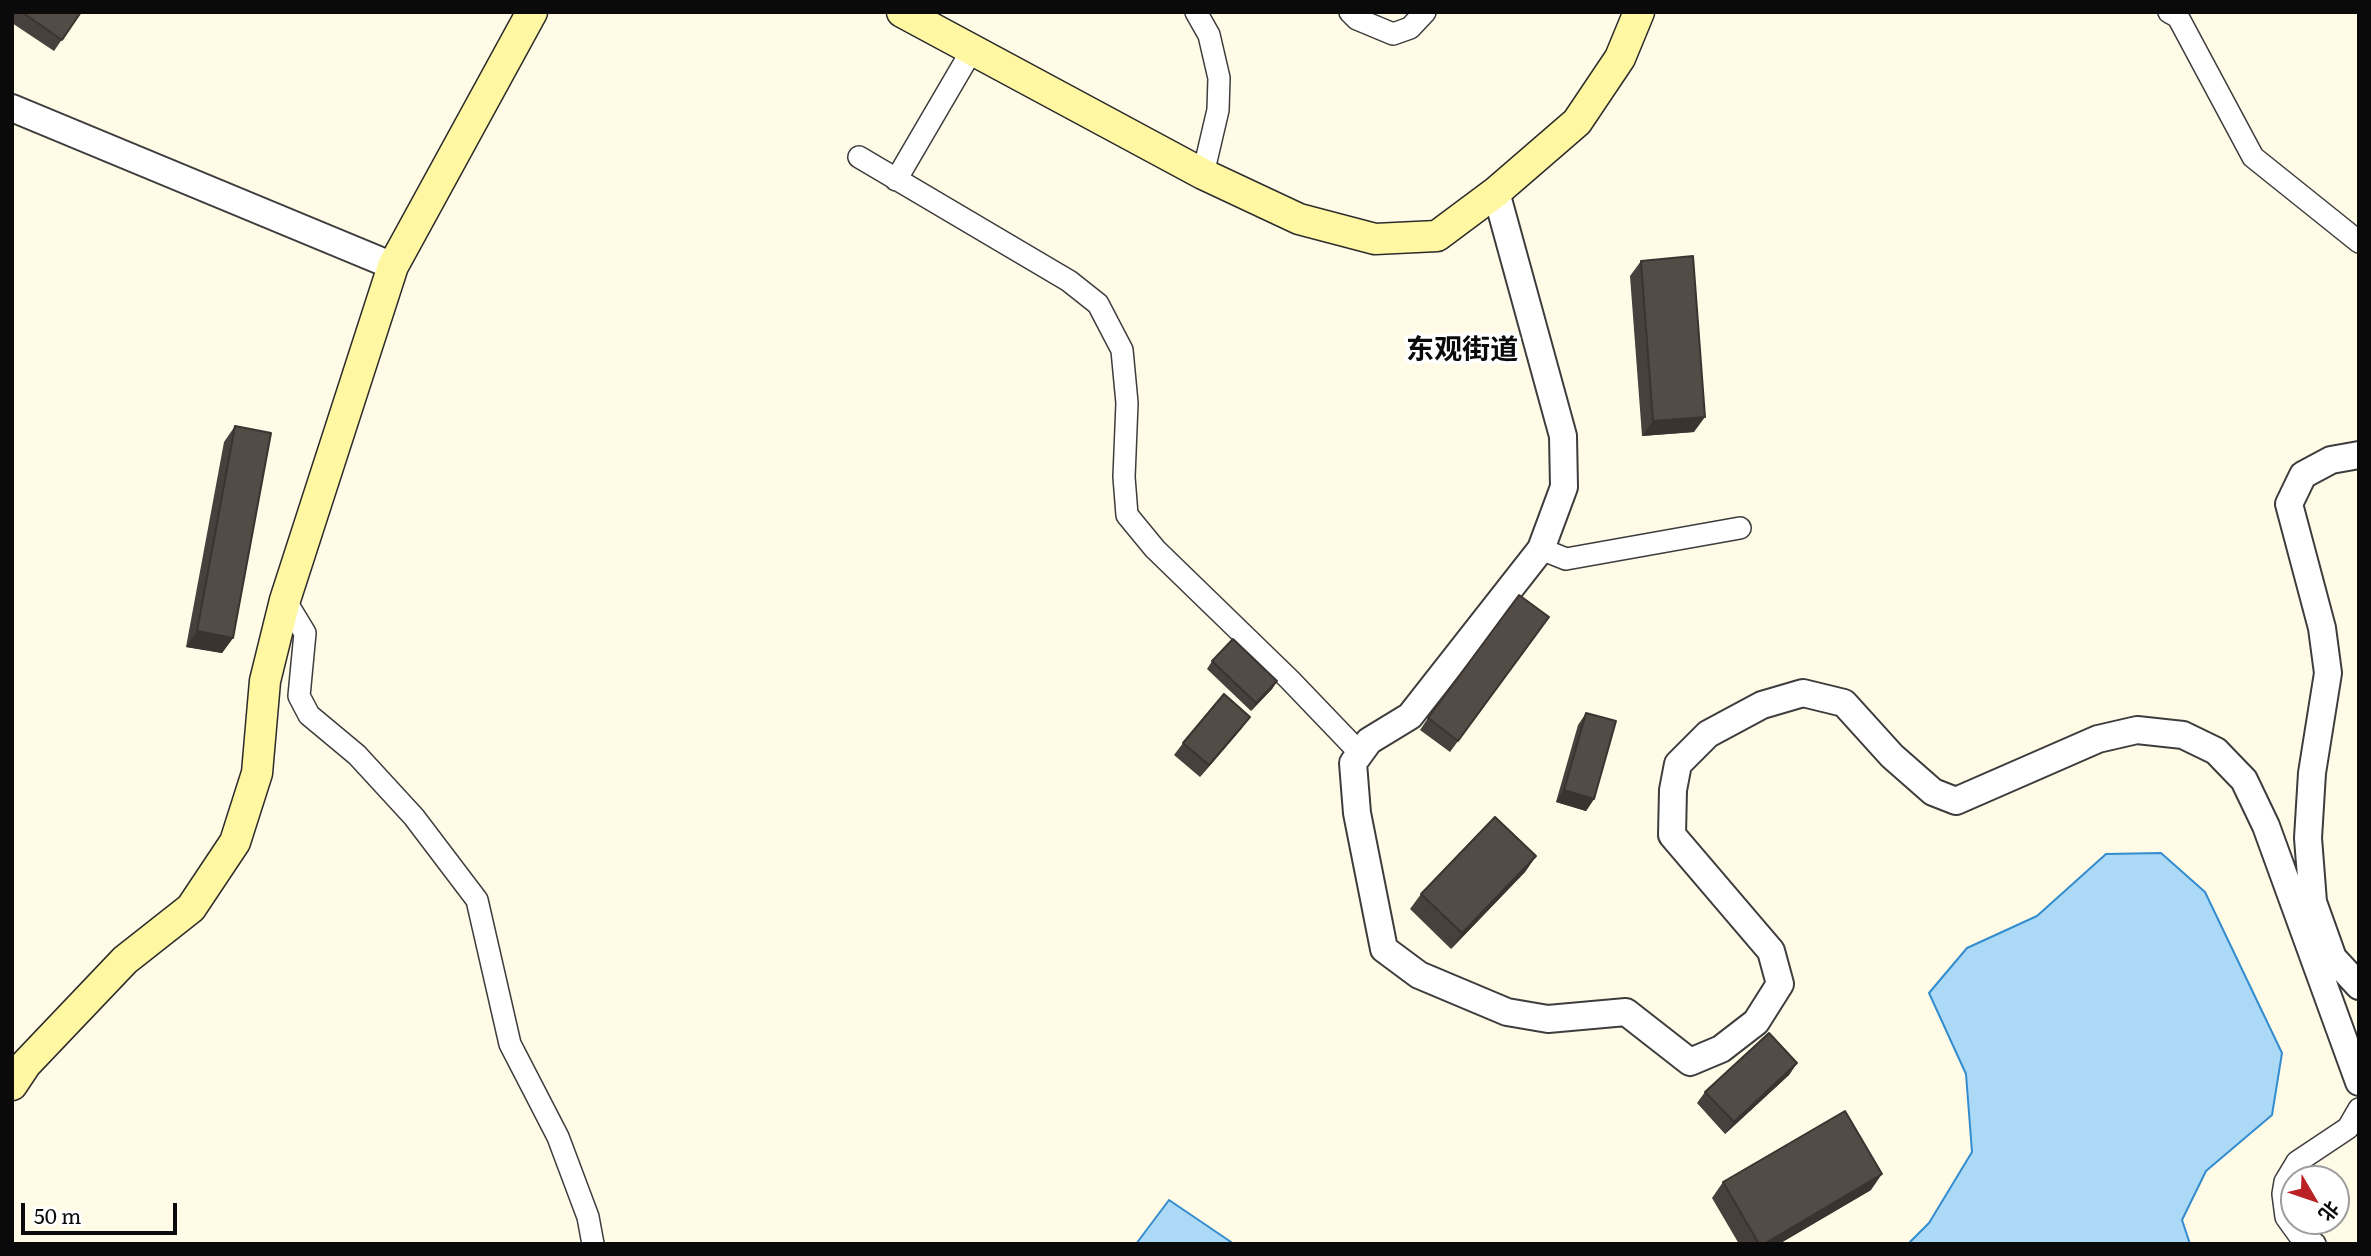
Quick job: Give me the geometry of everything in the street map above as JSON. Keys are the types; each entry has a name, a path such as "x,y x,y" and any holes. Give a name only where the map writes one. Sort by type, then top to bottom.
{"main road":[{"path":"12,1085 26,1064 125,960 191,908 235,842 257,774 265,681 285,600 393,266 532,12"},
{"path":"902,12 1203,174 1299,219 1375,239 1437,236 1496,192 1577,122 1620,58 1639,12"}],"street":[{"path":"1196,12 1209,35 1219,78 1218,110 1203,174"},
{"path":"1350,12 1357,19 1393,34 1410,28 1425,12"},
{"path":"2169,12 2178,17 2253,157 2359,242"},
{"path":"896,180 972,50"},
{"path":"12,108 393,266"},
{"path":"859,158 1069,281 1098,304 1122,350 1128,403 1124,477 1127,515 1155,549 1290,680 1360,753"},
{"path":"1496,192 1563,436 1564,487 1541,549 1410,716 1369,741 1353,763 1357,813 1384,949 1419,975 1507,1013 1548,1019 1626,1012 1690,1062 1721,1049 1756,1022 1780,984 1770,951 1672,835 1672,790 1678,764 1708,734 1762,705 1802,694 1844,703 1892,756 1933,792 1956,801 2098,739 2137,730 2183,735 2216,751 2244,780 2266,826 2358,1090 2348,1128 2297,1163 2285,1182 2283,1194 2286,1217 2299,1235 2315,1244"},
{"path":"2359,455 2331,460 2303,475 2289,504 2322,628 2329,673 2312,774 2308,838 2313,902 2333,958 2359,986"},
{"path":"1541,549 1566,559 1740,528"},
{"path":"285,600 305,633 299,696 309,715 357,755 406,808 477,900 510,1044 558,1137 588,1217 593,1244"}],"water":[{"path":"2161,853 2205,892 2282,1053 2272,1115 2206,1171 2182,1220 2190,1244 1908,1244 1929,1223 1972,1152 1966,1074 1929,993 1967,948 2037,916 2106,854"},
{"path":"1169,1200 1234,1244 1136,1244"}],"building":[{"path":"22,12 81,12 62,40"},
{"path":"1693,256 1705,417 1653,421 1641,261"},
{"path":"235,426 271,433 233,638 197,631"},
{"path":"1519,595 1549,617 1458,741 1428,718"},
{"path":"1233,639 1277,681 1256,703 1212,661"},
{"path":"1224,694 1250,717 1209,765 1183,743"},
{"path":"1586,713 1616,721 1594,799 1564,790"},
{"path":"1495,817 1536,856 1462,933 1421,894"},
{"path":"1769,1033 1797,1063 1734,1122 1705,1092"},
{"path":"1845,1111 1882,1174 1764,1244 1759,1244 1723,1182"}],"district":[{"name":"东观街道","path":"1462,351"}]}
